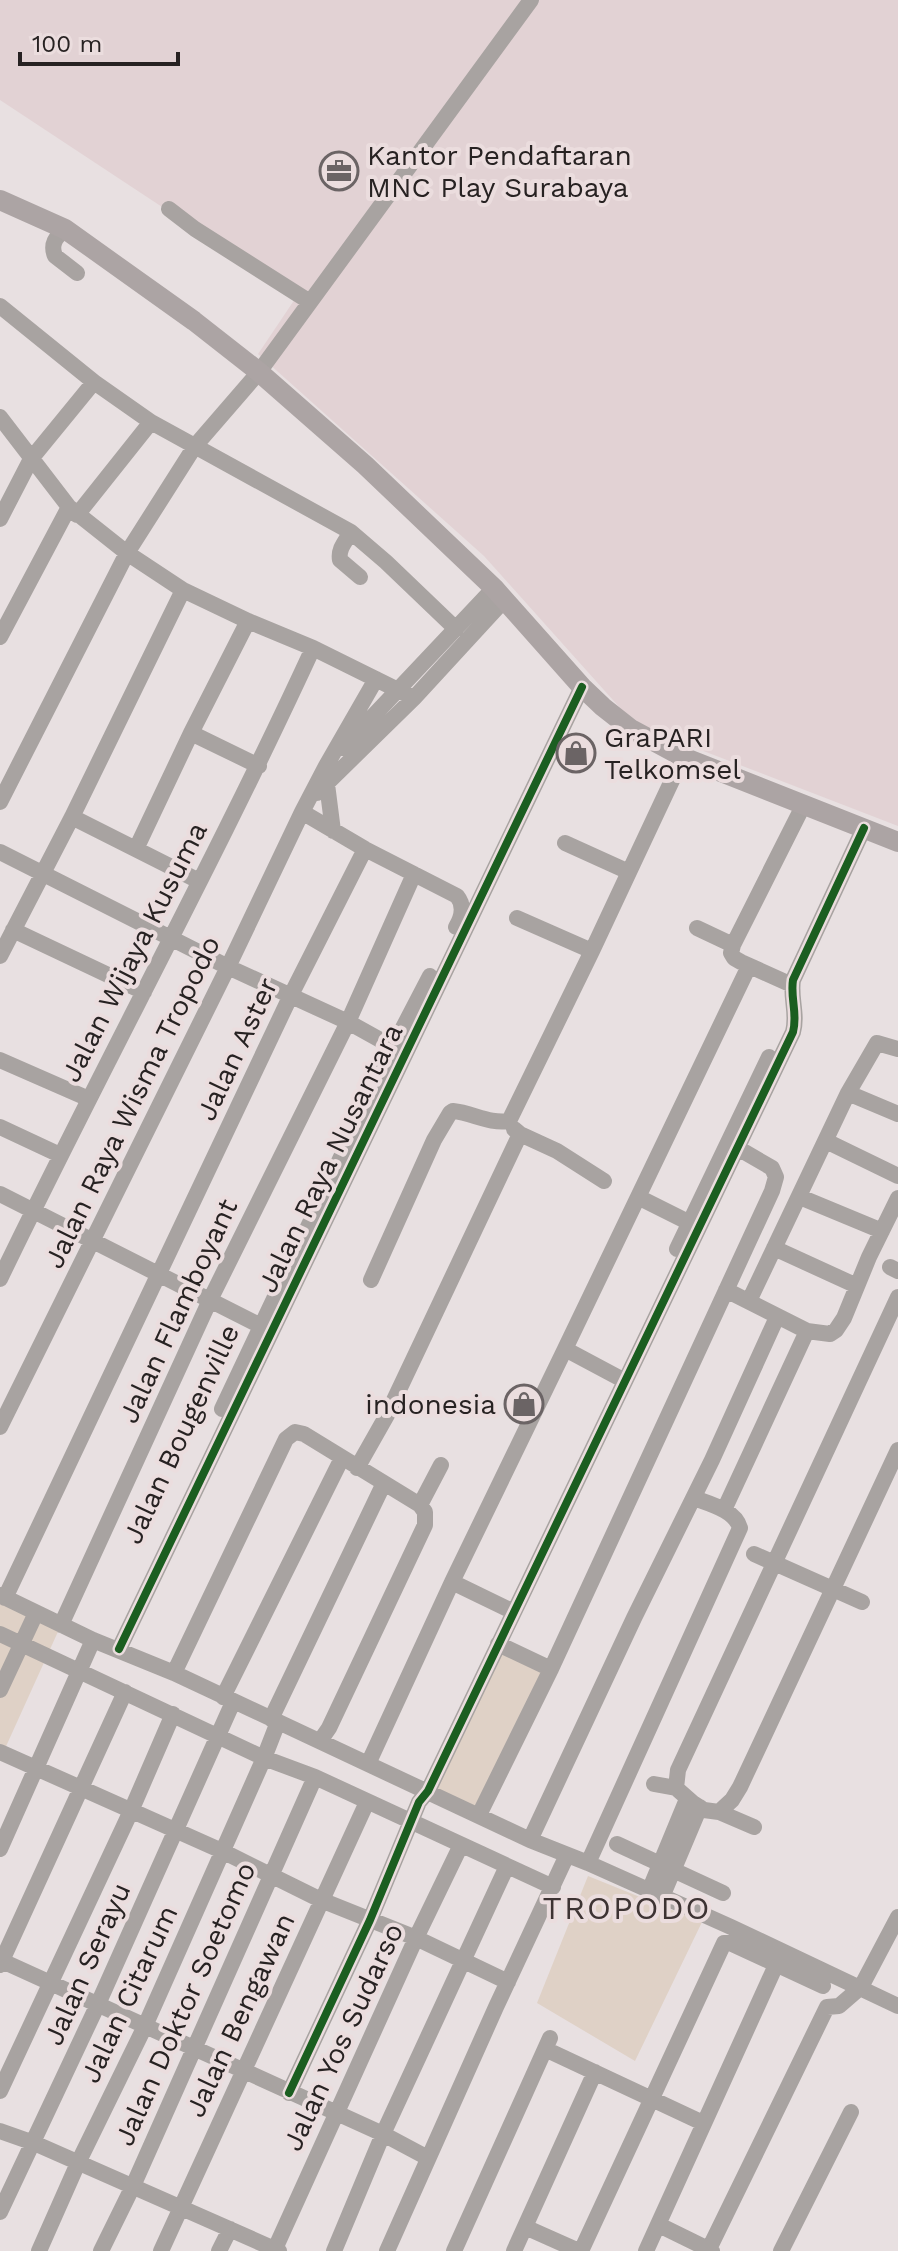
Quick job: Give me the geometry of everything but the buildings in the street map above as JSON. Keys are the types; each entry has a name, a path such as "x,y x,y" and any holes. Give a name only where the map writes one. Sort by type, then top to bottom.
{"main road":[{"path":"0,200 65,229 194,321 259,372 365,465 499,593 582,687 631,729 683,757 898,842"}],"street":[{"path":"0,802 125,558 195,446 259,372 531,0"},
{"path":"169,209 310,302"},
{"path":"65,229 56,237 53,252 77,273"},
{"path":"0,306 94,382 151,422 351,532 456,629"},
{"path":"0,519 31,459 94,382"},
{"path":"0,417 73,511 125,558 183,590 406,694"},
{"path":"0,637 73,511 151,422"},
{"path":"351,532 341,547 340,560 360,577"},
{"path":"0,956 183,590"},
{"path":"326,766 406,694 456,629 499,593"},
{"path":"414,874 333,831 306,806 499,593"},
{"path":"136,849 248,621"},
{"name":"Jalan Wijaya Kusuma","path":"1,1275 259,766 313,648"},
{"path":"326,766 376,679"},
{"name":"Jalan Raya Nusantara","path":"114,1645 582,687"},
{"path":"191,733 259,766"},
{"path":"357,1468 387,1415 592,951 683,757"},
{"name":"Jalan Raya Wisma Tropodo","path":"0,1427 326,766"},
{"path":"327,784 333,831"},
{"path":"792,985 749,966 732,957 731,953 804,804"},
{"path":"72,817 199,881"},
{"path":"289,2093 370,1920 422,1793 733,1145 794,1009 792,985 864,828"},
{"path":"565,843 629,872"},
{"name":"Jalan Aster","path":"3,1596 291,995 365,849"},
{"path":"0,852 393,1047"},
{"name":"Jalan Bougenville","path":"114,1645 393,1047 459,923 462,904 457,896 414,874"},
{"name":"Jalan Flamboyant","path":"61,1625 210,1300 348,1022 414,874"},
{"path":"517,918 592,951"},
{"path":"697,928 733,945"},
{"path":"13,930 144,992"},
{"path":"368,1764 452,1582 749,966"},
{"path":"749,1301 848,1093 877,1043 898,1049"},
{"path":"0,1060 89,1099"},
{"path":"848,1093 898,1114"},
{"path":"371,1280 434,1140 453,1111 515,1128 604,1181"},
{"path":"0,1127 60,1155"},
{"path":"826,1141 898,1176"},
{"path":"620,1378 690,1223 733,1145"},
{"path":"479,1815 551,1669 772,1191 776,1177 772,1168 733,1145"},
{"path":"0,1194 261,1326"},
{"path":"638,1197 690,1223"},
{"path":"800,1197 882,1231"},
{"path":"726,1290 807,1331 830,1334 844,1318 898,1198"},
{"path":"774,1248 857,1286"},
{"path":"656,1894 688,1798 678,1770 898,1297"},
{"path":"530,1840 777,1317"},
{"path":"724,1510 807,1331"},
{"path":"565,1349 620,1378"},
{"path":"174,1673 287,1437 295,1432 304,1434 423,1510"},
{"path":"719,1812 740,1787 898,1450"},
{"name":"Jalan Serayu","path":"0,2212 176,1832 217,1735 228,1699 342,1458"},
{"path":"320,1741 425,1525 423,1510 441,1465"},
{"name":"Jalan Citarum","path":"39,2251 145,2026 264,1758 275,1721 384,1483"},
{"path":"588,1863 738,1534 739,1523 724,1510 694,1498"},
{"path":"754,1554 862,1602"},
{"path":"452,1582 509,1610"},
{"path":"3,1596 92,1642 114,1645 368,1764 422,1793 479,1815 731,1927 826,1980"},
{"path":"422,1793 498,1644 509,1610"},
{"path":"0,1690 36,1613"},
{"path":"0,1634 264,1758 315,1777 553,1887"},
{"path":"0,1849 92,1642"},
{"path":"498,1644 551,1669"},
{"path":"125,1692 1,1962 383,2134 428,2158"},
{"path":"0,2091 173,1714"},
{"path":"0,1752 222,1851 321,1900 416,1938 508,1982"},
{"name":"Jalan Doktor Soetomo","path":"101,2251 133,2186 315,1777"},
{"path":"654,1784 754,1827"},
{"name":"Jalan Bengawan","path":"161,2251 367,1802"},
{"path":"617,1844 723,1893"},
{"name":"Jalan Yos Sudarso","path":"276,2250 461,1845"},
{"path":"387,2251 567,1855"},
{"path":"334,2251 383,2134 507,1866"},
{"path":"827,2007 839,2006 861,1987 898,1917"},
{"path":"525,2227 580,2251 724,1943 776,1965 861,1987 898,2006"},
{"path":"646,2251 776,1965"},
{"path":"659,2225 710,2251 827,2007 823,1995 826,1980"},
{"path":"454,2251 547,2044 595,2072 703,2123"},
{"path":"514,2251 595,2072"},
{"path":"781,2251 851,2112"},
{"path":"0,2131 34,2143 276,2250"},
{"path":"219,2251 229,2230"}],"shaded area":[{"path":"0,0 898,0 898,826 649,730 621,709 484,556 258,354 297,296 0,100"},
{"path":"0,1595 61,1625 3,1753 0,1752"},
{"path":"498,1644 551,1669 479,1815 428,1791"},
{"path":"588,1876 702,1922 635,2061 537,2003"}],"cycle path":[{"path":"119,1649 582,687"},
{"path":"289,2093 370,1920 419,1802 428,1791 793,1032 793,980 864,828"}],"place":[{"name":"Kantor Pendaftaran MNC Play Surabaya","path":"339,171"},
{"name":"GraPARI Telkomsel","path":"576,753"},
{"name":"indonesia","path":"524,1404"}],"district":[{"name":"TROPODO","path":"627,1908"}]}
